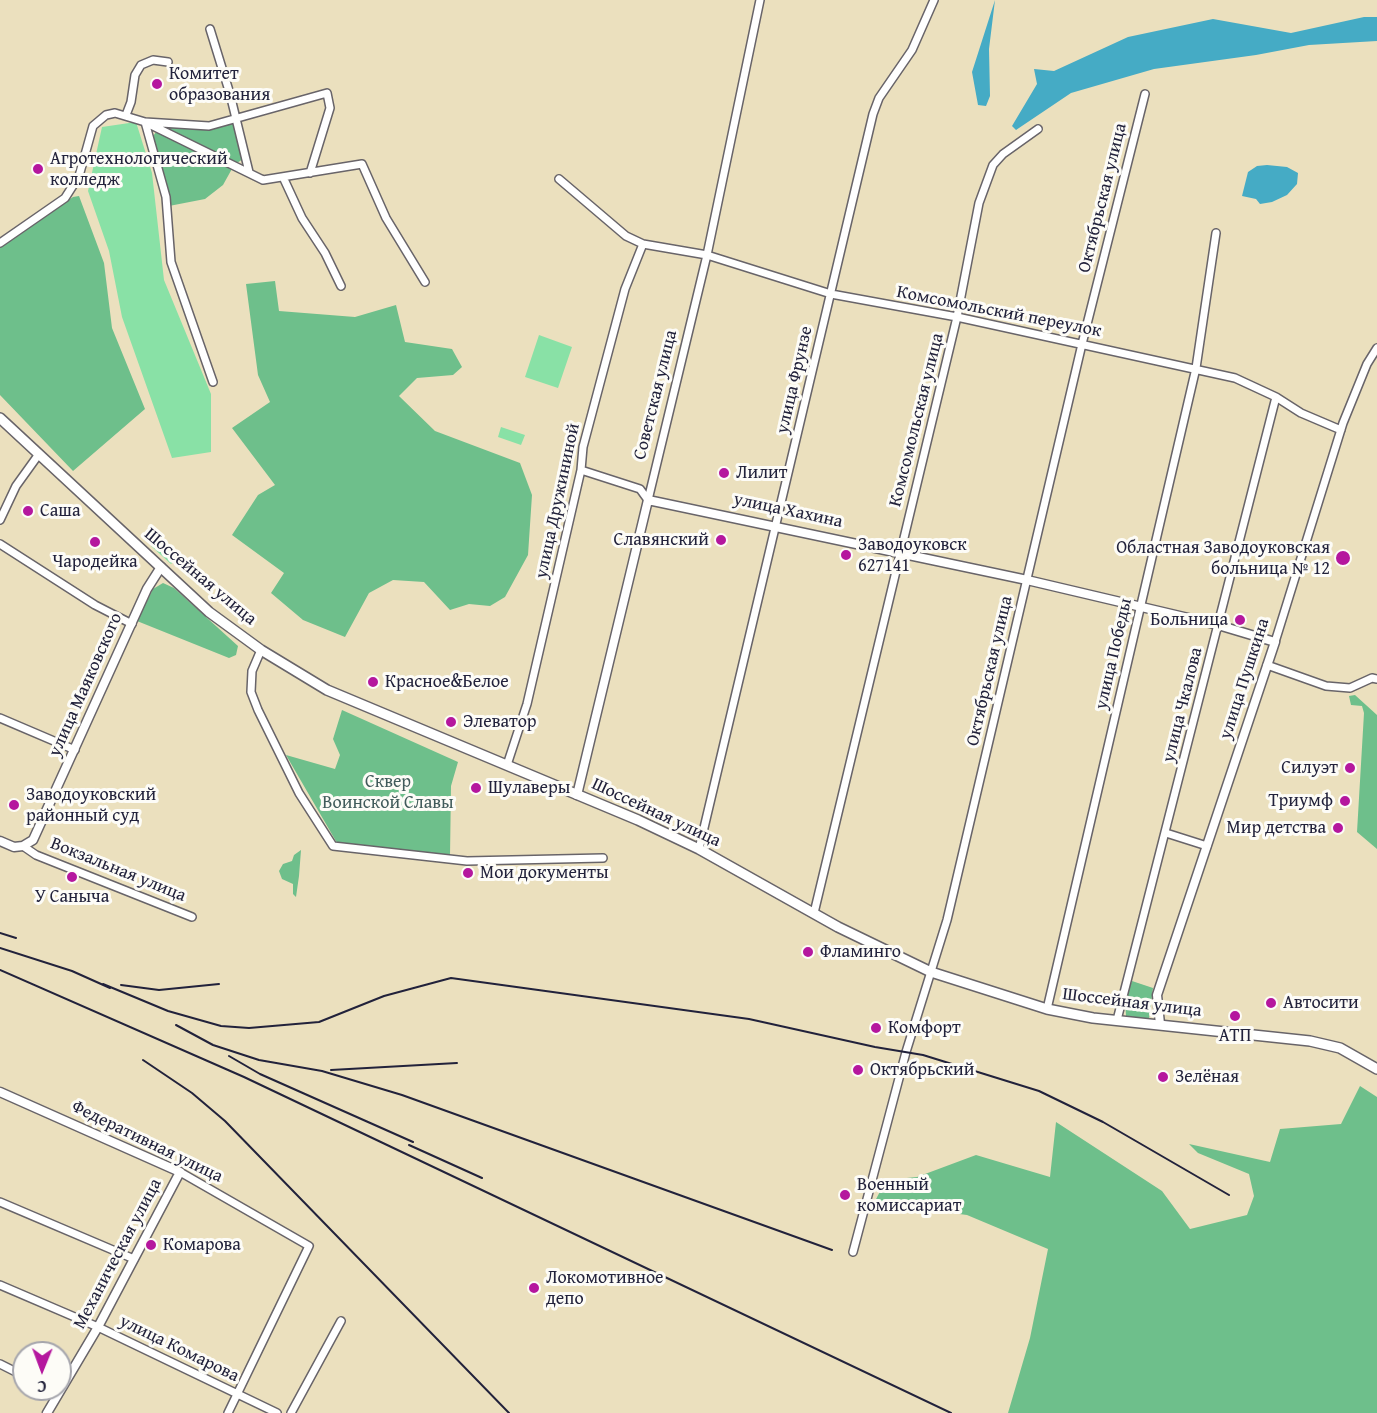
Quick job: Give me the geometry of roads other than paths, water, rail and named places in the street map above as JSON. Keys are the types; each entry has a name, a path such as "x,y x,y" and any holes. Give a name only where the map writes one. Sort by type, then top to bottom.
{"main road":[{"name":"Шоссейная улица","path":"0,418 209,612 261,650 327,690 638,820 699,849 814,913 931,972 1047,1009 1117,1020 1310,1041 1340,1048 1377,1069"}],"street":[{"name":"Советская улица","path":"577,795 707,255 760,0"},
{"name":"улица Фрунзе","path":"699,849 879,98 912,50 934,0"},
{"path":"210,29 237,119 249,172"},
{"path":"126,115 131,102 135,75 141,65 153,60 168,62"},
{"path":"145,122 209,126 327,93 330,108 310,173"},
{"name":"Октябрьская улица","path":"853,1252 906,1054 947,920 1082,344 1146,94"},
{"path":"0,243 65,198 74,188 83,165 93,126 98,120 115,113 145,122 263,180 362,164 386,218 425,282"},
{"path":"145,122 166,197 171,262 213,381"},
{"name":"Комсомольская улица","path":"814,913 957,317 979,203 993,165 1003,154 1038,129"},
{"path":"283,177 302,218 325,253 341,286"},
{"path":"559,179 626,236 643,244"},
{"name":"улица Победы","path":"1047,1009 1196,368 1216,233"},
{"name":"Комсомольский переулок","path":"643,244 707,255 831,294 957,317 1235,378 1276,397 1301,413 1341,430"},
{"name":"улица Дружининой","path":"507,765 526,704 581,470 583,447 626,289 643,244"},
{"name":"улица Пушкина","path":"1160,1024 1157,995 1275,642 1341,430 1367,363 1377,348"},
{"name":"улица Чкалова","path":"1117,1020 1276,397"},
{"path":"0,520 16,486 39,454"},
{"name":"улица Хахина","path":"581,470 640,489 648,500 776,525 1027,580 1218,625 1275,642"},
{"path":"0,544 95,605 132,624"},
{"name":"улица Маяковского","path":"23,846 33,840 147,589 161,567"},
{"path":"261,650 252,671 252,692 258,710 300,793 333,846 467,861 603,858"},
{"path":"1267,665 1326,686 1350,688 1372,678 1377,679"},
{"path":"0,718 75,750"},
{"path":"1166,833 1207,846"},
{"name":"Вокзальная улица","path":"0,841 14,847 23,846 36,855 192,917"},
{"name":"Федеративная улица","path":"0,1092 180,1172 309,1246 238,1394"},
{"name":"Механическая улица","path":"72,1366 98,1327 180,1172"},
{"path":"0,1202 134,1259"},
{"name":"улица Комарова","path":"0,1285 98,1327 277,1413"},
{"path":"291,1413 341,1321"},
{"path":"228,1413 238,1394"}],"water":[{"path":"995,0 989,49 990,96 986,106 978,105 972,72"},
{"path":"1364,17 1377,17 1377,41 1309,45 1154,69 1071,93 1016,130 1012,126 1037,84 1034,69 1054,71 1128,37 1213,19 1291,33"},
{"path":"1257,166 1287,167 1298,173 1297,184 1287,195 1272,202 1260,204 1256,199 1242,196 1248,172"}],"railway":[{"path":"0,933 16,938"},
{"path":"0,948 72,971 110,988"},
{"path":"0,970 244,1077 951,1413"},
{"path":"103,984 168,1011 221,1026 249,1028 319,1022 384,996 451,978 749,1019 875,1047 923,1055 1039,1091 1103,1122 1229,1195"},
{"path":"121,985 159,990 219,984"},
{"path":"176,1025 213,1045 259,1060 322,1071 402,1095 832,1250"},
{"path":"229,1056 260,1074 413,1142"},
{"path":"143,1060 192,1093 225,1121 509,1413"},
{"path":"331,1070 457,1063"},
{"path":"409,1145 482,1178"}],"place":[{"name":"Комитет образования","path":"157,84"},
{"name":"Агротехнологический колледж","path":"38,169"},
{"name":"Лилит","path":"724,473"},
{"name":"Саша","path":"28,511"},
{"name":"Славянский","path":"721,540"},
{"name":"Чародейка","path":"95,542"},
{"name":"Заводоуковск 627141","path":"846,555"},
{"name":"Областная Заводоуковская больница № 12","path":"1343,558"},
{"name":"Больница","path":"1240,620"},
{"name":"Красное&Белое","path":"373,682"},
{"name":"Элеватор","path":"451,722"},
{"name":"Силуэт","path":"1350,768"},
{"name":"Шулаверы","path":"476,788"},
{"name":"Триумф","path":"1345,801"},
{"name":"Заводоуковский районный суд","path":"14,805"},
{"name":"Мир детства","path":"1338,828"},
{"name":"Мои документы","path":"468,873"},
{"name":"У Саныча","path":"72,877"},
{"name":"Фламинго","path":"808,952"},
{"name":"Автосити","path":"1271,1003"},
{"name":"АТП","path":"1235,1016"},
{"name":"Комфорт","path":"876,1028"},
{"name":"Октябрьский","path":"858,1070"},
{"name":"Зелёная","path":"1163,1077"},
{"name":"Военный комиссариат","path":"845,1195"},
{"name":"Комарова","path":"151,1245"},
{"name":"Локомотивное депо","path":"534,1288"}],"park label":[{"name":"Сквер Воинской Славы","path":"388,792"}]}
